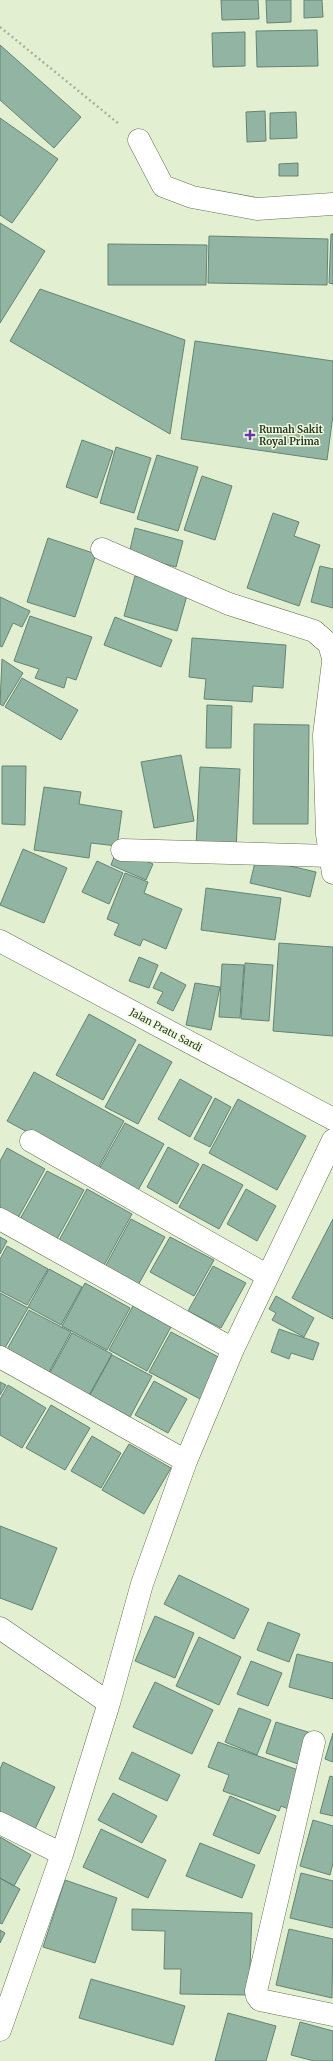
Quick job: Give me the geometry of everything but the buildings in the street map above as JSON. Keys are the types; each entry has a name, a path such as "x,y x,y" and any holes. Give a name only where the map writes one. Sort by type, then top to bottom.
{"street":[{"path":"140,140 163,186 192,197 257,209 333,204"},
{"path":"102,549 229,604 314,631 329,644 333,658"},
{"path":"122,850 332,865 324,735 333,662"},
{"name":"Jalan Pratu Sardi","path":"0,941 333,1119"},
{"path":"0,2030 62,1854 109,1703 142,1584 186,1461 233,1349 333,1140"},
{"path":"31,1141 268,1276"},
{"path":"0,1219 233,1349"},
{"path":"0,1358 186,1461"},
{"path":"0,1628 109,1703"},
{"path":"314,1742 256,1991 260,2000 333,2015"},
{"path":"0,1823 62,1854"}],"path":[{"path":"0,27 140,140"}],"place":[{"name":"Rumah Sakit Royal Prima","path":"250,435"}]}
